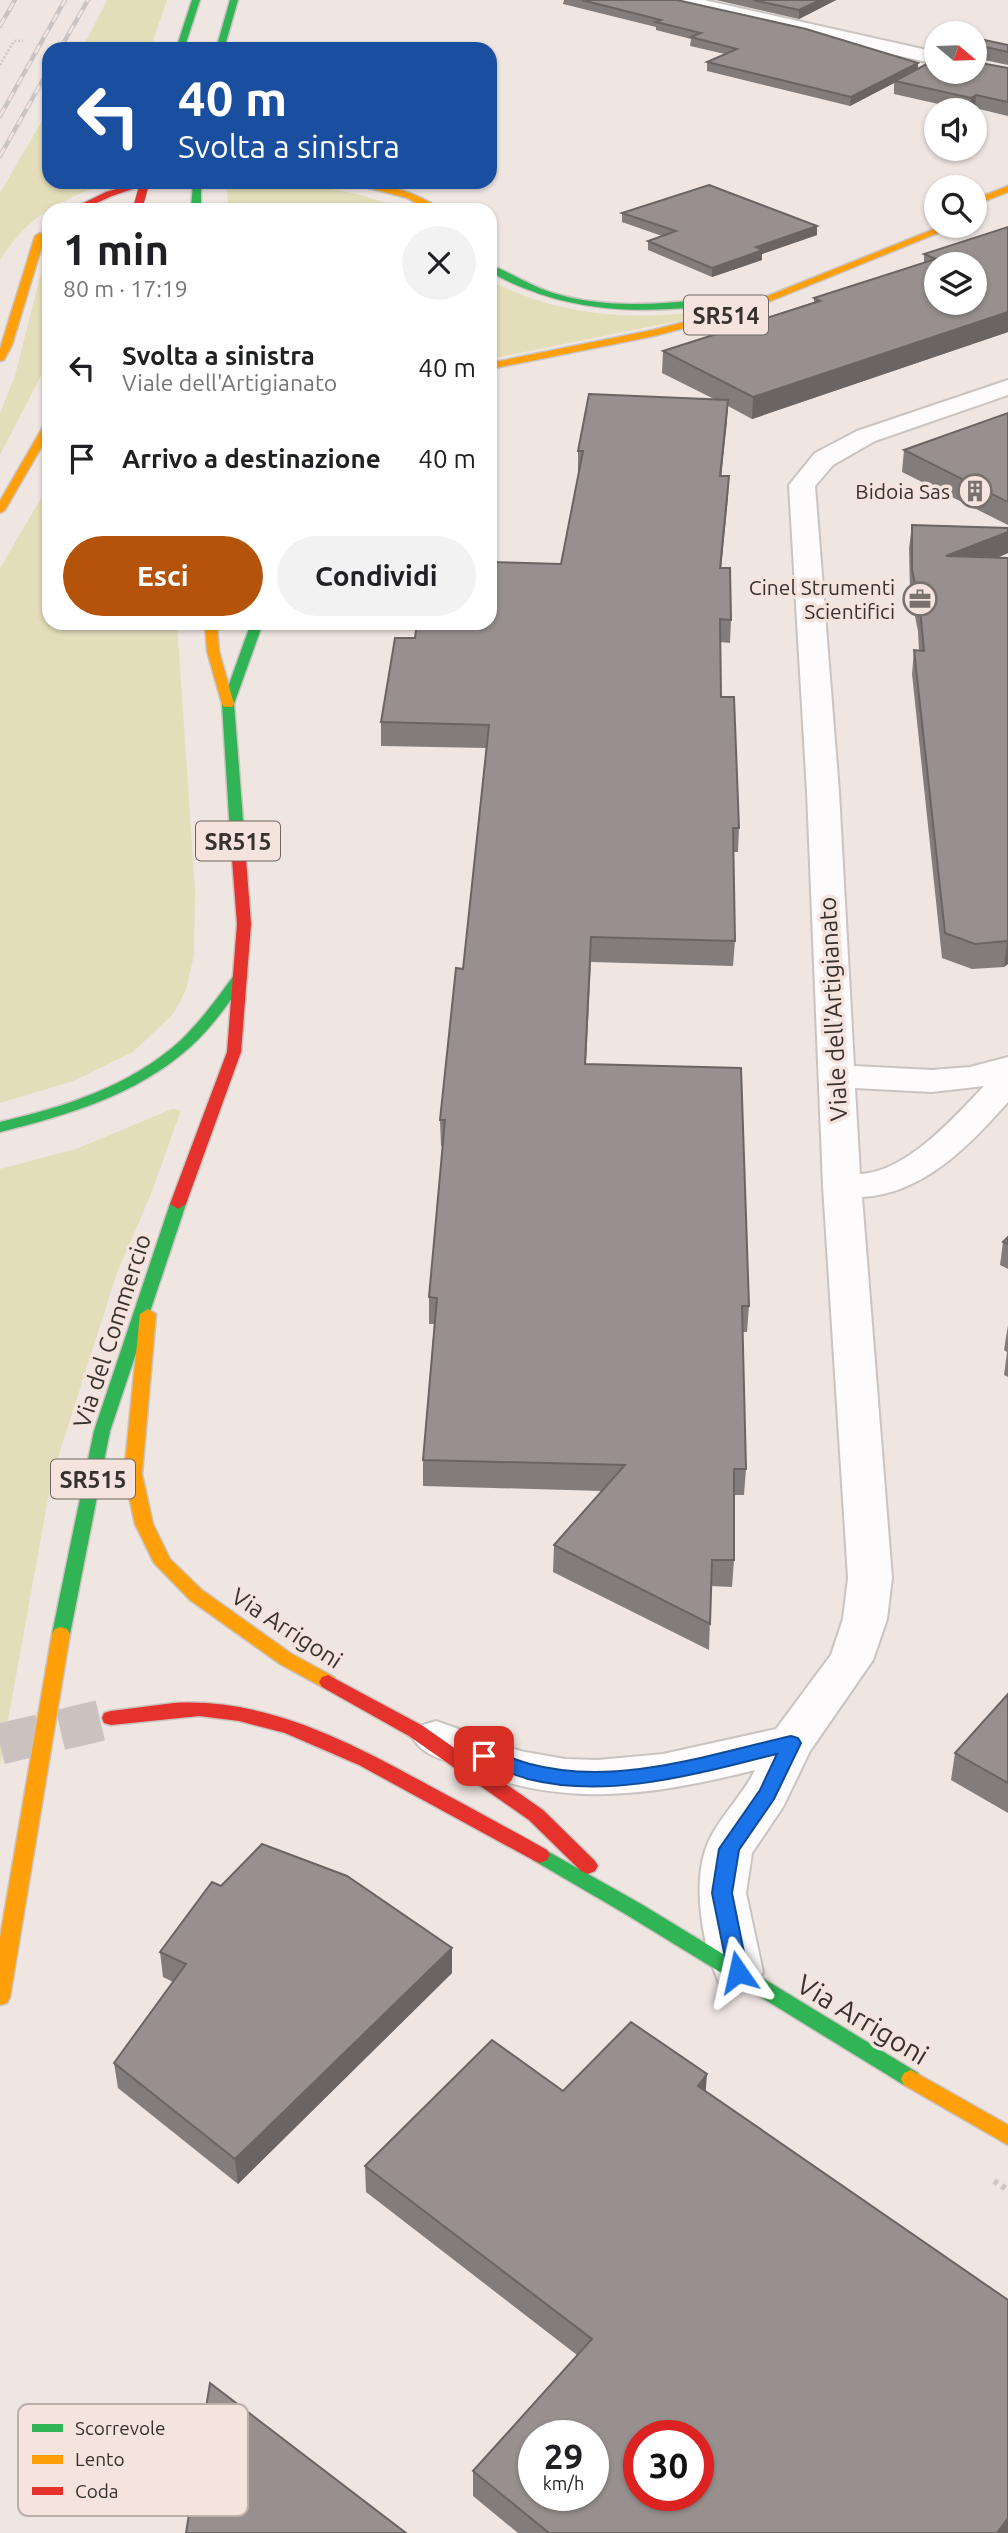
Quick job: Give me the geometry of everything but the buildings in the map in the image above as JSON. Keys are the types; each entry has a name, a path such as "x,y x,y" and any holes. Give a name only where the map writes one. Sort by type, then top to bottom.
{"main road":[{"path":"182,42 195,0"},
{"path":"222,42 234,0"},
{"path":"89,203 125,189"},
{"path":"380,189 410,196 423,203"},
{"path":"987,197 1008,189"},
{"path":"987,211 1008,202"},
{"name":"SR514","path":"497,272 531,289 571,300 637,307 696,304 735,298 924,223"},
{"path":"15,265 42,234"},
{"name":"SR514","path":"497,365 654,333 738,311 924,236"},
{"path":"0,358 7,345 42,238"},
{"path":"0,510 42,437"},
{"name":"Via del Commercio","path":"0,1997 52,1676 102,1431 151,1279 234,1052 244,923 228,704 213,651 212,630"},
{"name":"Via del Commercio","path":"228,704 254,630"},
{"path":"0,1127 69,1109 139,1077 183,1046 200,1029 240,977"},
{"name":"Via Arrigoni","path":"151,1279 133,1474 144,1524 163,1563 196,1595 286,1659 416,1731 536,1815 622,1900"},
{"name":"Via Arrigoni","path":"111,1718 193,1709 298,1727 345,1748 622,1900 823,2027 1008,2136"}],"street":[{"path":"678,0 924,55"},
{"name":"Viale dell'Artigianato","path":"738,1972 722,1893 729,1849 767,1794 791,1743 851,1660 865,1619 870,1578 842,1186 823,792 802,485 824,459 866,436 1008,387"},
{"path":"836,1076 932,1081 972,1078 1008,1068"},
{"path":"842,1186 888,1181 916,1166 965,1129 1008,1080"},
{"path":"416,1731 530,1772 587,1779 663,1774 791,1743"}],"path":[{"path":"0,65 14,41 23,41"}],"shaded area":[{"path":"107,0 167,0 152,42 86,42"},
{"path":"42,121 42,189 92,189 60,203 42,203 42,214 11,244 0,260 0,193"},
{"path":"227,189 331,189 386,203 228,203"},
{"path":"42,272 42,374 0,455 0,413 15,376"},
{"path":"497,283 549,304 613,314 677,314 740,304 698,317 497,358"},
{"path":"42,497 42,630 177,630 195,890 194,955 186,990 173,1014 133,1052 73,1081 0,1103 0,568"},
{"path":"172,1109 181,1110 151,1194 117,1273 52,1476 0,1765 0,1169 76,1149"}],"tunnel":[{"path":"0,1744 111,1718"}],"railway":[{"path":"0,26 15,0"},
{"path":"0,116 65,0"},
{"path":"64,42 88,0"},
{"path":"0,156 42,81"}],"traffic: fast":[{"path":"182,42 196,0"},
{"path":"222,42 234,0"},
{"path":"196,203 197,189"},
{"path":"497,272 529,288 571,301 636,307 701,303"},
{"path":"237,833 228,704 254,630"},
{"path":"0,1127 75,1107 144,1075 193,1036 240,977"},
{"path":"61,1634 102,1431 178,1204"},
{"path":"540,1855 634,1909 911,2079"}],"traffic: slow":[{"path":"380,189 410,196 423,203"},
{"path":"987,197 1008,189"},
{"path":"0,358 7,345 40,236"},
{"path":"497,365 654,333 738,311 924,236"},
{"path":"0,510 42,437"},
{"path":"212,630 213,651 228,704"},
{"path":"148,1314 133,1474 144,1524 163,1563 196,1595 286,1659 328,1682"},
{"path":"0,1997 61,1634"},
{"path":"911,2079 1008,2136"}],"traffic: jam":[{"path":"89,203 126,189"},
{"path":"139,203 143,189"},
{"path":"178,1204 234,1052 244,924 237,833"},
{"path":"328,1682 416,1731 536,1815 588,1866"},
{"path":"111,1718 199,1709 266,1719 292,1727 366,1760 540,1855"}],"place":[{"name":"Bidoia Sas","path":"975,491"},
{"name":"Cinel Strumenti Scientifici","path":"920,599"}],"route":[{"path":"484,1756 530,1772 587,1779 663,1774 791,1743 767,1794 729,1849 722,1893 738,1972"}]}
